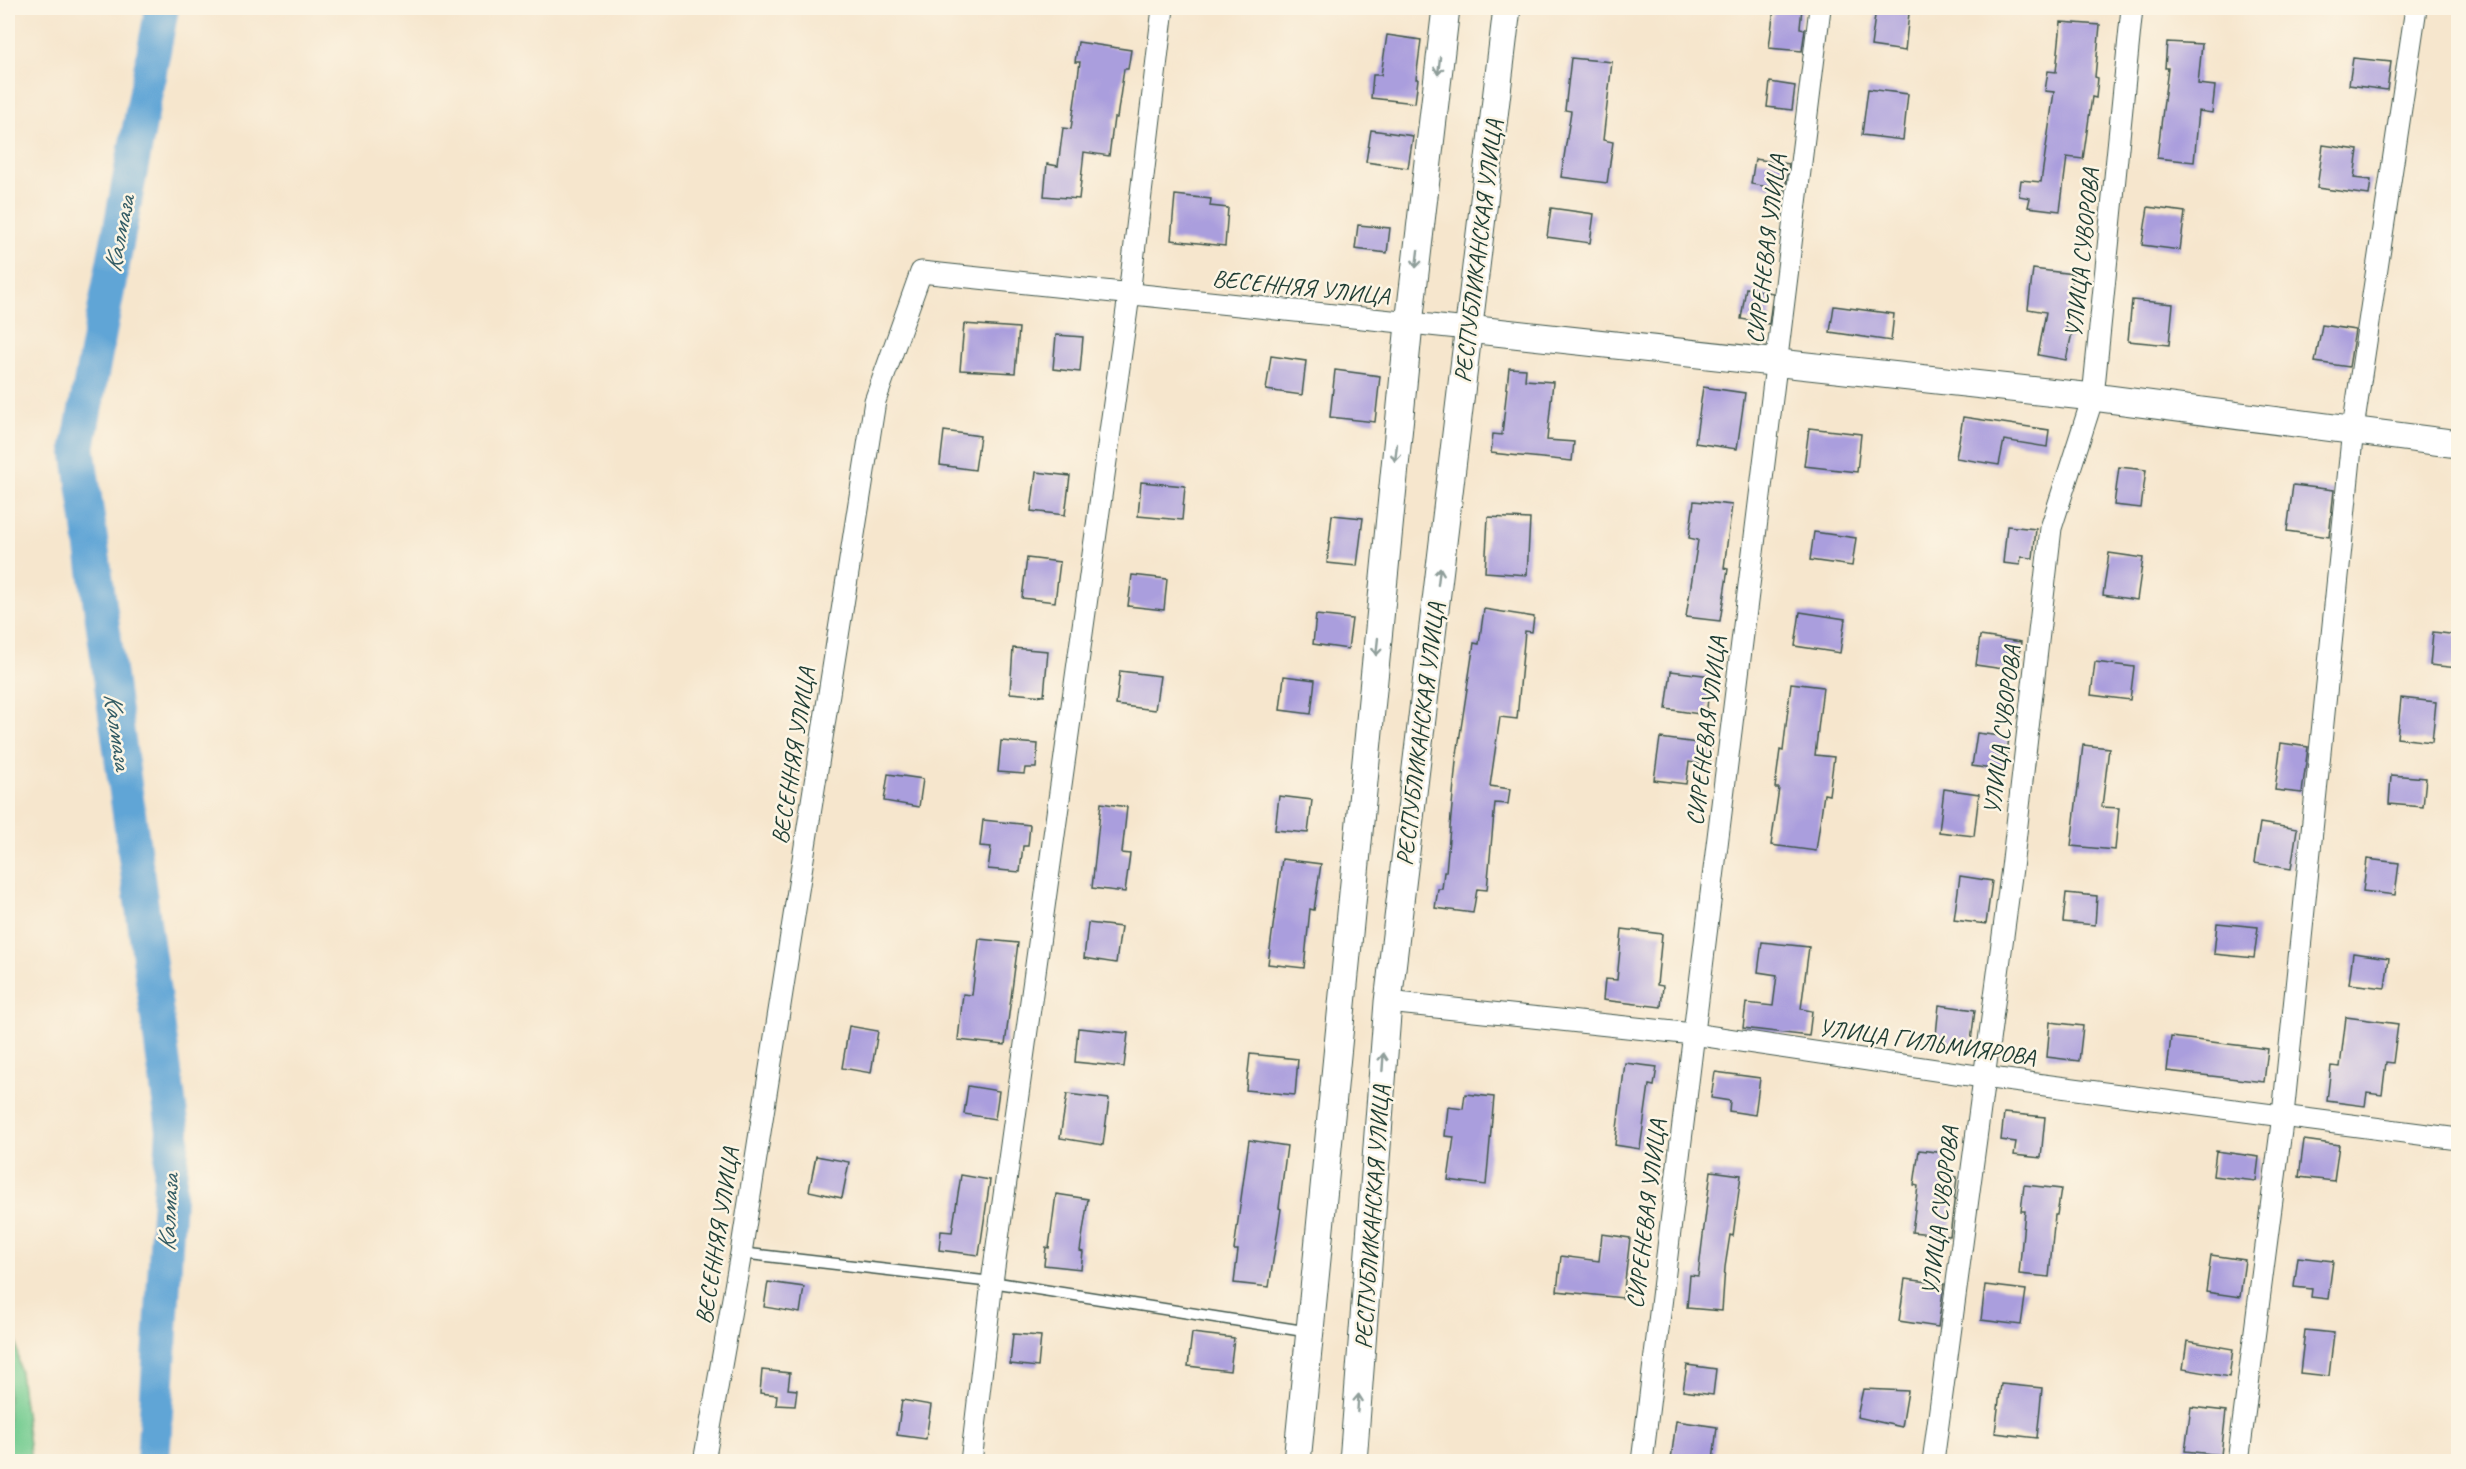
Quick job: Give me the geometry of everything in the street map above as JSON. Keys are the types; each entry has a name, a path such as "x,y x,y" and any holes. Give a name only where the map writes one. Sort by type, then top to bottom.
{"street":[{"path":"971,1461 992,1282 1129,295 1163,8"},
{"name":"РЕСПУБЛИКАНСКАЯ УЛИЦА","path":"1297,1461 1409,324 1446,8"},
{"name":"РЕСПУБЛИКАНСКАЯ УЛИЦА","path":"1353,1461 1388,1002 1507,8"},
{"name":"СИРЕНЕВАЯ УЛИЦА","path":"1642,1461 1820,8"},
{"name":"УЛИЦА СУВОРОВА","path":"1933,1461 2013,856 2051,528 2093,397 2132,8"},
{"path":"2238,1461 2283,1115 2353,429 2416,8"},
{"name":"ВЕСЕННЯЯ УЛИЦА","path":"705,1461 741,1253 875,401 921,272 1468,329"},
{"path":"1468,329 2093,397 2458,444"},
{"name":"УЛИЦА ГИЛЬМИЯРОВА","path":"1388,1002 1693,1034 1983,1077 2458,1139"}],"lane":[{"path":"741,1253 992,1282 1310,1332"}],"green space":[{"path":"8,1276 31,1461 8,1461"}],"building":[{"path":"1774,8 1802,8 1800,28 1805,29 1802,51 1769,48"},
{"path":"1876,8 1909,13 1905,51 1871,46"},
{"path":"2061,22 2100,25 2095,77 2098,78 2096,98 2092,97 2083,159 2067,157 2060,211 2028,207 2030,198 2019,196 2021,180 2041,182 2054,92 2045,91 2048,71 2056,72"},
{"path":"1387,35 1421,40 1415,103 1371,98 1373,75 1381,75"},
{"path":"1078,42 1131,50 1128,69 1124,69 1109,156 1084,152 1079,199 1044,196 1047,164 1058,166 1063,128 1071,129 1080,62 1075,62"},
{"path":"2167,42 2202,44 2198,84 2215,86 2212,113 2199,111 2194,162 2157,158 2168,68 2165,68"},
{"path":"1571,58 1612,62 1603,140 1613,142 1607,183 1561,177 1571,111 1565,110"},
{"path":"2353,58 2391,62 2387,90 2349,85"},
{"path":"1770,82 1795,86 1792,110 1767,107"},
{"path":"1868,89 1908,94 1903,140 1862,135"},
{"path":"1371,130 1413,136 1408,168 1366,162"},
{"path":"2323,145 2358,150 2354,178 2371,180 2369,195 2317,188"},
{"path":"1755,159 1789,164 1785,190 1751,184"},
{"path":"1175,195 1211,199 1210,206 1228,208 1225,246 1171,240"},
{"path":"2148,207 2185,212 2180,250 2142,245"},
{"path":"1551,208 1594,214 1590,243 1547,237"},
{"path":"1358,225 1390,228 1387,253 1355,249"},
{"path":"2033,269 2073,274 2066,331 2072,333 2066,360 2038,355 2046,312 2028,309"},
{"path":"1746,288 1773,293 1769,324 1741,319"},
{"path":"2132,300 2173,304 2169,345 2128,341"},
{"path":"1834,306 1894,314 1891,341 1830,332"},
{"path":"964,324 1019,328 1015,373 960,370"},
{"path":"2322,325 2355,330 2349,367 2315,362"},
{"path":"1056,335 1083,337 1080,372 1053,369"},
{"path":"1271,356 1306,361 1302,395 1266,390"},
{"path":"1509,368 1526,369 1525,380 1553,382 1547,440 1574,442 1572,461 1491,453 1493,434 1502,435"},
{"path":"1335,370 1380,376 1375,422 1330,417"},
{"path":"1703,387 1745,393 1737,449 1695,443"},
{"path":"1963,417 2049,430 2047,447 2004,440 1999,465 1956,458"},
{"path":"1809,428 1861,434 1857,472 1804,466"},
{"path":"944,431 980,436 975,470 940,465"},
{"path":"2119,467 2146,470 2141,508 2114,505"},
{"path":"1036,472 1070,476 1065,515 1031,511"},
{"path":"1141,482 1185,486 1182,520 1138,516"},
{"path":"2293,485 2334,490 2329,537 2287,531"},
{"path":"1694,501 1732,505 1724,568 1728,569 1720,621 1686,617 1698,540 1689,538"},
{"path":"1332,515 1363,518 1357,566 1327,563"},
{"path":"1488,517 1530,519 1527,575 1485,572"},
{"path":"2007,526 2036,529 2033,558 2021,557 2020,565 2003,563"},
{"path":"1814,532 1856,538 1852,566 1810,560"},
{"path":"2109,553 2143,558 2137,600 2103,595"},
{"path":"1027,558 1060,562 1055,602 1022,598"},
{"path":"1132,575 1167,579 1164,610 1128,606"},
{"path":"1484,609 1534,617 1532,632 1525,631 1517,719 1500,717 1490,786 1510,789 1508,804 1495,803 1487,890 1477,889 1473,913 1435,908 1438,889 1442,889 1444,872 1446,872 1456,761 1474,643 1479,644"},
{"path":"1800,612 1845,619 1840,653 1795,646"},
{"path":"1316,615 1352,619 1348,649 1313,644"},
{"path":"2433,632 2458,635 2458,668 2430,665"},
{"path":"1980,636 2021,642 2017,671 1976,665"},
{"path":"1013,648 1048,651 1044,696 1010,693"},
{"path":"2095,662 2134,667 2130,700 2091,695"},
{"path":"1120,671 1160,676 1155,710 1116,705"},
{"path":"1671,671 1711,676 1706,715 1666,709"},
{"path":"1284,676 1315,680 1311,714 1280,710"},
{"path":"1791,683 1823,687 1815,755 1834,757 1829,795 1824,794 1816,851 1771,845 1779,788 1775,788 1780,750 1783,751"},
{"path":"2401,698 2436,702 2432,742 2397,738"},
{"path":"1977,733 2009,737 2005,771 1972,766"},
{"path":"1660,738 1712,745 1709,765 1689,762 1686,784 1654,780"},
{"path":"1001,741 1038,744 1036,768 1025,768 1024,774 998,772"},
{"path":"2281,743 2308,747 2302,793 2275,790"},
{"path":"2083,745 2109,748 2102,807 2119,808 2115,850 2071,846"},
{"path":"888,774 923,779 919,807 884,801"},
{"path":"2391,775 2426,778 2423,807 2389,804"},
{"path":"1944,789 1979,794 1974,836 1939,832"},
{"path":"1279,796 1312,800 1308,833 1275,830"},
{"path":"1101,803 1127,807 1122,853 1130,854 1125,892 1092,888"},
{"path":"983,820 1030,825 1028,846 1023,846 1020,872 988,869 991,847 980,846"},
{"path":"2260,823 2297,829 2291,869 2254,863"},
{"path":"1282,859 1321,864 1314,910 1310,909 1304,968 1268,964"},
{"path":"2367,859 2399,863 2395,895 2363,891"},
{"path":"1960,876 1992,881 1986,924 1954,920"},
{"path":"2066,893 2097,896 2095,925 2063,922"},
{"path":"1088,923 1121,927 1116,963 1084,958"},
{"path":"2217,923 2258,927 2254,958 2214,954"},
{"path":"1622,929 1662,934 1657,985 1663,986 1661,1007 1603,1000 1605,979 1617,980"},
{"path":"979,939 1018,943 1005,1045 958,1040 963,994 972,995"},
{"path":"1762,942 1809,947 1801,1009 1812,1011 1809,1036 1743,1028 1746,1003 1773,1006 1777,975 1758,972"},
{"path":"2353,953 2389,958 2385,988 2349,984"},
{"path":"1939,1005 1975,1010 1970,1049 1935,1045"},
{"path":"2346,1017 2398,1024 2393,1063 2386,1062 2382,1095 2367,1093 2365,1106 2327,1101 2331,1066 2340,1067"},
{"path":"2050,1022 2083,1026 2079,1061 2047,1057"},
{"path":"849,1026 878,1031 871,1073 842,1068"},
{"path":"1078,1028 1128,1033 1124,1067 1075,1062"},
{"path":"2171,1037 2268,1049 2264,1082 2167,1071"},
{"path":"1250,1054 1298,1059 1295,1095 1246,1090"},
{"path":"1625,1063 1657,1067 1654,1086 1649,1085 1640,1149 1615,1145"},
{"path":"1715,1072 1760,1078 1755,1115 1729,1111 1730,1101 1711,1098"},
{"path":"968,1086 999,1091 995,1119 964,1114"},
{"path":"1067,1094 1109,1099 1103,1145 1060,1138"},
{"path":"1465,1094 1494,1097 1486,1185 1448,1180 1454,1137 1445,1136 1448,1107 1463,1109"},
{"path":"2004,1113 2045,1117 2041,1158 2014,1155 2016,1142 2001,1140"},
{"path":"1249,1140 1287,1146 1279,1208 1281,1209 1269,1287 1234,1283 1238,1250 1234,1250"},
{"path":"2304,1140 2339,1145 2334,1181 2299,1177"},
{"path":"1919,1150 1945,1153 1943,1175 1957,1177 1950,1236 1912,1232 1918,1186 1914,1185"},
{"path":"2216,1151 2259,1157 2256,1181 2213,1176"},
{"path":"816,1156 849,1162 842,1198 809,1191"},
{"path":"1711,1171 1741,1175 1733,1236 1730,1235 1725,1267 1722,1311 1687,1308 1690,1275 1698,1276"},
{"path":"961,1175 990,1180 979,1255 939,1250 941,1231 952,1232"},
{"path":"2024,1185 2061,1189 2057,1215 2055,1215 2049,1277 2019,1274 2025,1211 2021,1211"},
{"path":"1056,1194 1088,1199 1080,1251 1083,1252 1081,1269 1044,1265 1046,1247 1049,1248"},
{"path":"1602,1234 1630,1238 1623,1298 1557,1291 1561,1256 1599,1261"},
{"path":"2211,1255 2245,1260 2240,1297 2206,1292"},
{"path":"2298,1257 2333,1261 2328,1299 2311,1297 2312,1289 2294,1287"},
{"path":"1905,1279 1944,1284 1938,1327 1899,1321"},
{"path":"768,1282 804,1287 800,1313 764,1307"},
{"path":"1985,1285 2026,1290 2021,1325 1981,1320"},
{"path":"2305,1330 2334,1333 2329,1376 2300,1373"},
{"path":"1192,1333 1234,1338 1230,1371 1188,1366"},
{"path":"1013,1334 1041,1336 1038,1367 1010,1364"},
{"path":"2187,1341 2233,1349 2229,1377 2183,1369"},
{"path":"1687,1365 1716,1369 1713,1395 1683,1391"},
{"path":"762,1370 790,1373 788,1389 797,1390 795,1406 776,1405 777,1395 760,1393"},
{"path":"2001,1384 2042,1388 2037,1438 1995,1433"},
{"path":"1863,1389 1908,1391 1902,1427 1857,1417"},
{"path":"902,1400 931,1405 926,1439 897,1435"},
{"path":"2191,1407 2226,1411 2221,1455 2185,1451"},
{"path":"1676,1421 1717,1427 1713,1461 1671,1460"}],"waterway":[{"name":"Калмаза","path":"153,1462 173,1130 78,447 162,8"}]}
